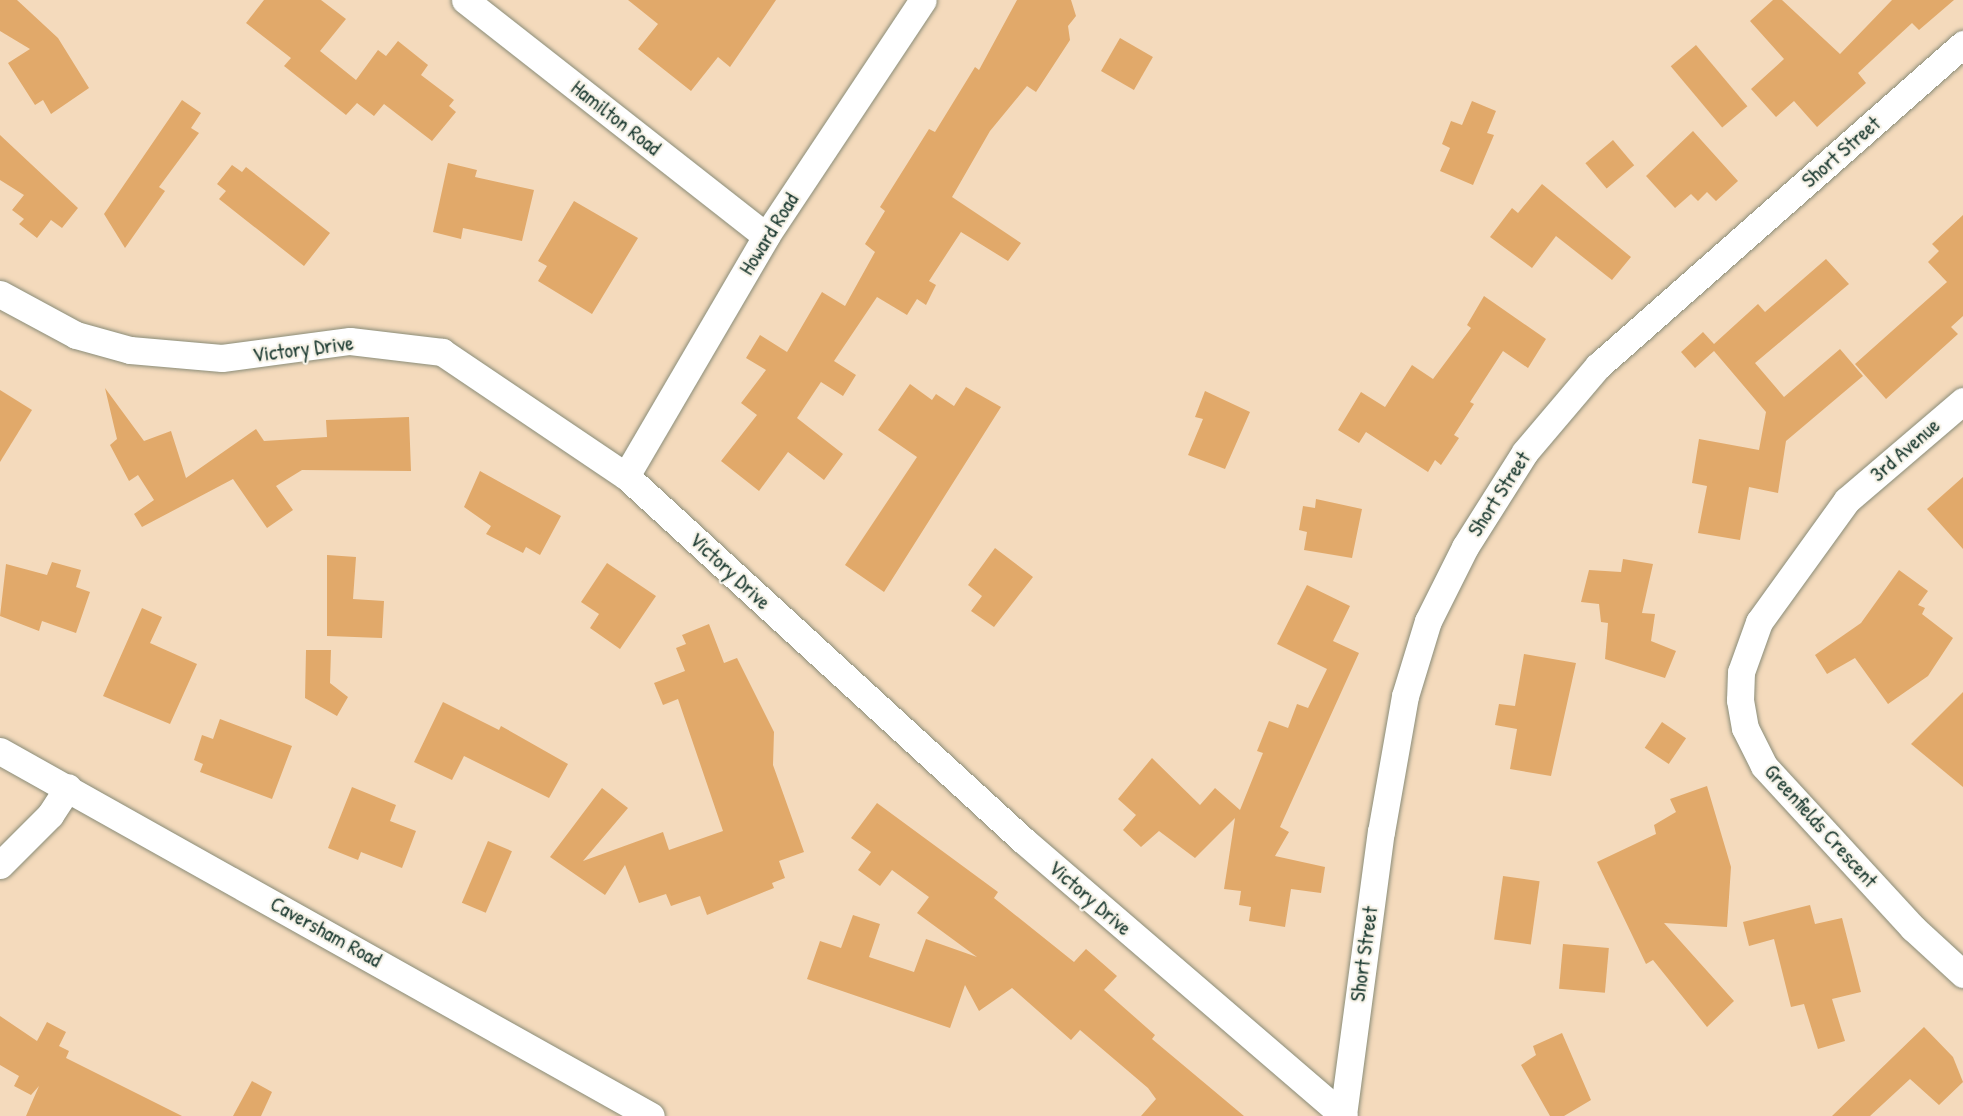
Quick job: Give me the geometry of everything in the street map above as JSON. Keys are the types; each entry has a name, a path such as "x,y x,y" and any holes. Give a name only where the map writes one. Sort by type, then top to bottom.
{"street":[{"name":"Hamilton Road","path":"465,0 766,236"},
{"name":"Howard Road","path":"626,476 766,236 922,0"},
{"name":"Short Street","path":"1344,1116 1381,832 1405,696 1428,621 1465,547 1525,452 1598,366 1963,44"},
{"name":"Victory Drive","path":"0,294 76,335 130,350 222,358 350,341 442,352 626,476 1023,840 1344,1116"},
{"name":"3rd Avenue","path":"1847,500 1963,401"},
{"name":"Greenfields Crescent","path":"1847,500 1759,622 1741,672 1745,729 1764,766 1912,928 1963,974"},
{"name":"Caversham Road","path":"0,751 68,787 651,1116"},
{"path":"0,865 50,815 68,787"}],"building":[{"path":"0,0 17,0 58,38 89,88 51,114 43,100 35,105 8,63 30,49 0,31"},
{"path":"264,0 321,0 346,19 320,51 356,80 378,50 386,56 398,41 428,65 421,75 454,100 449,106 456,112 432,141 384,104 374,116 357,103 346,115 284,66 291,58 246,23"},
{"path":"628,0 776,0 730,67 718,57 691,91 638,49 658,24"},
{"path":"1017,0 1071,0 1076,16 1068,26 1070,40 1036,92 1027,86 990,131 952,197 1021,243 1008,261 961,232 929,281 936,285 926,305 917,299 907,315 877,297 834,361 856,375 843,396 821,382 797,418 843,454 824,480 788,452 759,491 721,461 757,415 741,403 766,370 746,358 760,335 787,352 822,292 845,306 875,252 865,244 885,211 880,207 929,129 935,132 975,67 979,70"},
{"path":"1773,0 1782,0 1840,54 1892,0 1954,0 1919,30 1912,23 1858,73 1866,83 1817,127 1794,101 1776,117 1751,89 1784,59 1750,21"},
{"path":"1120,38 1153,57 1134,90 1101,71"},
{"path":"1696,45 1747,106 1722,127 1671,66"},
{"path":"182,100 201,113 191,128 199,133 159,187 165,191 125,248 104,214"},
{"path":"1472,101 1496,111 1487,133 1494,135 1473,185 1440,171 1450,148 1442,144 1451,121 1462,125"},
{"path":"1693,131 1738,181 1716,201 1707,192 1698,201 1691,194 1675,208 1646,176"},
{"path":"0,135 78,208 62,228 51,220 37,238 19,224 24,219 12,210 24,195 0,180"},
{"path":"1613,140 1634,165 1607,188 1585,163"},
{"path":"448,163 477,170 475,177 534,190 522,241 463,228 461,239 433,232"},
{"path":"232,165 242,172 246,167 330,233 304,266 219,199 226,191 217,184"},
{"path":"1542,184 1631,257 1612,280 1556,236 1532,268 1490,237 1512,208 1518,213"},
{"path":"574,201 638,238 592,314 538,281 547,266 538,261"},
{"path":"1963,215 1963,316 1951,327 1958,334 1886,399 1855,364 1947,282 1928,262 1939,251 1932,244"},
{"path":"1826,259 1849,284 1755,363 1784,397 1840,349 1863,376 1786,441 1778,493 1749,487 1740,540 1698,533 1707,486 1692,483 1699,439 1759,450 1766,412 1714,351 1695,368 1681,352 1703,332 1714,344 1758,304 1765,312"},
{"path":"1484,296 1546,339 1528,368 1503,351 1470,402 1474,404 1454,435 1459,438 1441,465 1435,460 1428,472 1366,432 1359,443 1338,430 1361,392 1385,407 1412,365 1433,379 1471,328 1467,325"},
{"path":"910,384 932,400 936,394 954,406 966,387 1001,407 884,592 845,565 917,457 878,430"},
{"path":"105,388 144,441 171,431 186,478 256,429 264,441 327,437 326,420 409,417 411,471 302,470 276,486 293,510 267,528 233,479 142,527 134,514 154,500 138,475 129,481 110,445 117,439"},
{"path":"0,390 32,410 0,462"},
{"path":"1205,391 1250,412 1225,469 1188,455 1203,419 1195,417"},
{"path":"480,471 561,516 540,555 526,547 523,553 486,534 491,526 464,507"},
{"path":"1963,477 1963,549 1927,509"},
{"path":"1316,499 1362,509 1352,558 1304,550 1307,532 1299,530 1303,506 1315,508"},
{"path":"995,548 1033,577 994,627 971,611 982,596 968,585"},
{"path":"327,555 356,557 353,599 384,601 382,638 327,636"},
{"path":"1623,559 1653,564 1642,613 1655,614 1651,641 1676,651 1665,678 1605,659 1608,623 1601,622 1599,604 1581,602 1589,570 1621,572"},
{"path":"52,562 81,570 76,587 90,592 76,633 42,621 39,631 0,616 6,564 47,575"},
{"path":"607,563 656,596 620,649 590,628 599,614 581,602"},
{"path":"1899,570 1928,591 1918,605 1925,608 1922,614 1953,638 1928,676 1888,704 1855,658 1827,674 1815,655 1861,623"},
{"path":"1307,585 1350,606 1333,641 1359,653 1280,827 1289,832 1275,856 1325,867 1321,893 1291,889 1285,927 1249,921 1251,907 1239,905 1241,891 1224,889 1235,818 1195,858 1159,831 1141,847 1123,830 1136,815 1118,799 1152,758 1200,805 1215,788 1240,810 1263,753 1257,751 1269,721 1288,728 1297,704 1308,708 1327,669 1277,644"},
{"path":"142,608 162,617 150,643 197,664 170,724 103,696"},
{"path":"709,624 724,663 737,658 774,732 773,765 804,852 779,861 785,878 772,883 774,888 707,915 700,896 671,906 666,894 639,903 625,865 605,895 550,857 602,788 628,808 583,861 663,832 669,850 723,831 678,699 663,705 654,683 685,671 676,648 686,644 682,635"},
{"path":"306,650 331,650 330,683 348,697 337,716 305,698"},
{"path":"1524,654 1576,663 1551,776 1510,769 1517,729 1495,725 1499,704 1515,706"},
{"path":"1963,692 1963,787 1911,744"},
{"path":"443,702 499,730 501,726 568,764 549,798 464,756 452,780 414,762"},
{"path":"220,719 292,746 272,799 200,772 203,764 194,760 202,735 213,739"},
{"path":"1662,722 1686,738 1669,764 1645,748"},
{"path":"1707,786 1731,867 1727,927 1664,923 1734,1001 1707,1027 1653,960 1646,964 1597,862 1656,834 1654,825 1676,812 1670,799"},
{"path":"352,787 396,805 390,821 416,831 402,868 361,852 358,860 328,848"},
{"path":"877,803 998,892 994,898 1074,962 1086,949 1117,976 1104,990 1155,1035 1152,1039 1244,1116 1141,1116 1156,1099 1148,1088 1080,1030 1071,1040 1012,988 979,1011 965,985 950,1028 807,979 820,941 841,948 853,915 880,924 869,957 914,972 926,939 977,957 917,913 929,897 892,870 880,886 858,870 871,852 851,838"},
{"path":"488,841 512,851 486,913 462,903"},
{"path":"1503,876 1540,881 1531,945 1494,939"},
{"path":"1810,905 1815,924 1842,918 1861,992 1832,999 1845,1041 1818,1049 1804,1004 1791,1007 1774,939 1749,946 1743,922"},
{"path":"1563,944 1609,948 1605,993 1559,989"},
{"path":"0,1016 37,1041 47,1022 66,1032 59,1046 69,1051 66,1058 182,1116 26,1116 39,1086 31,1095 14,1086 19,1076 0,1065"},
{"path":"1924,1027 1953,1057 1963,1082 1939,1105 1910,1079 1870,1116 1832,1116"},
{"path":"1562,1033 1591,1100 1564,1116 1550,1116 1521,1065 1536,1055 1533,1046"},
{"path":"252,1081 272,1092 261,1116 233,1116"}]}
